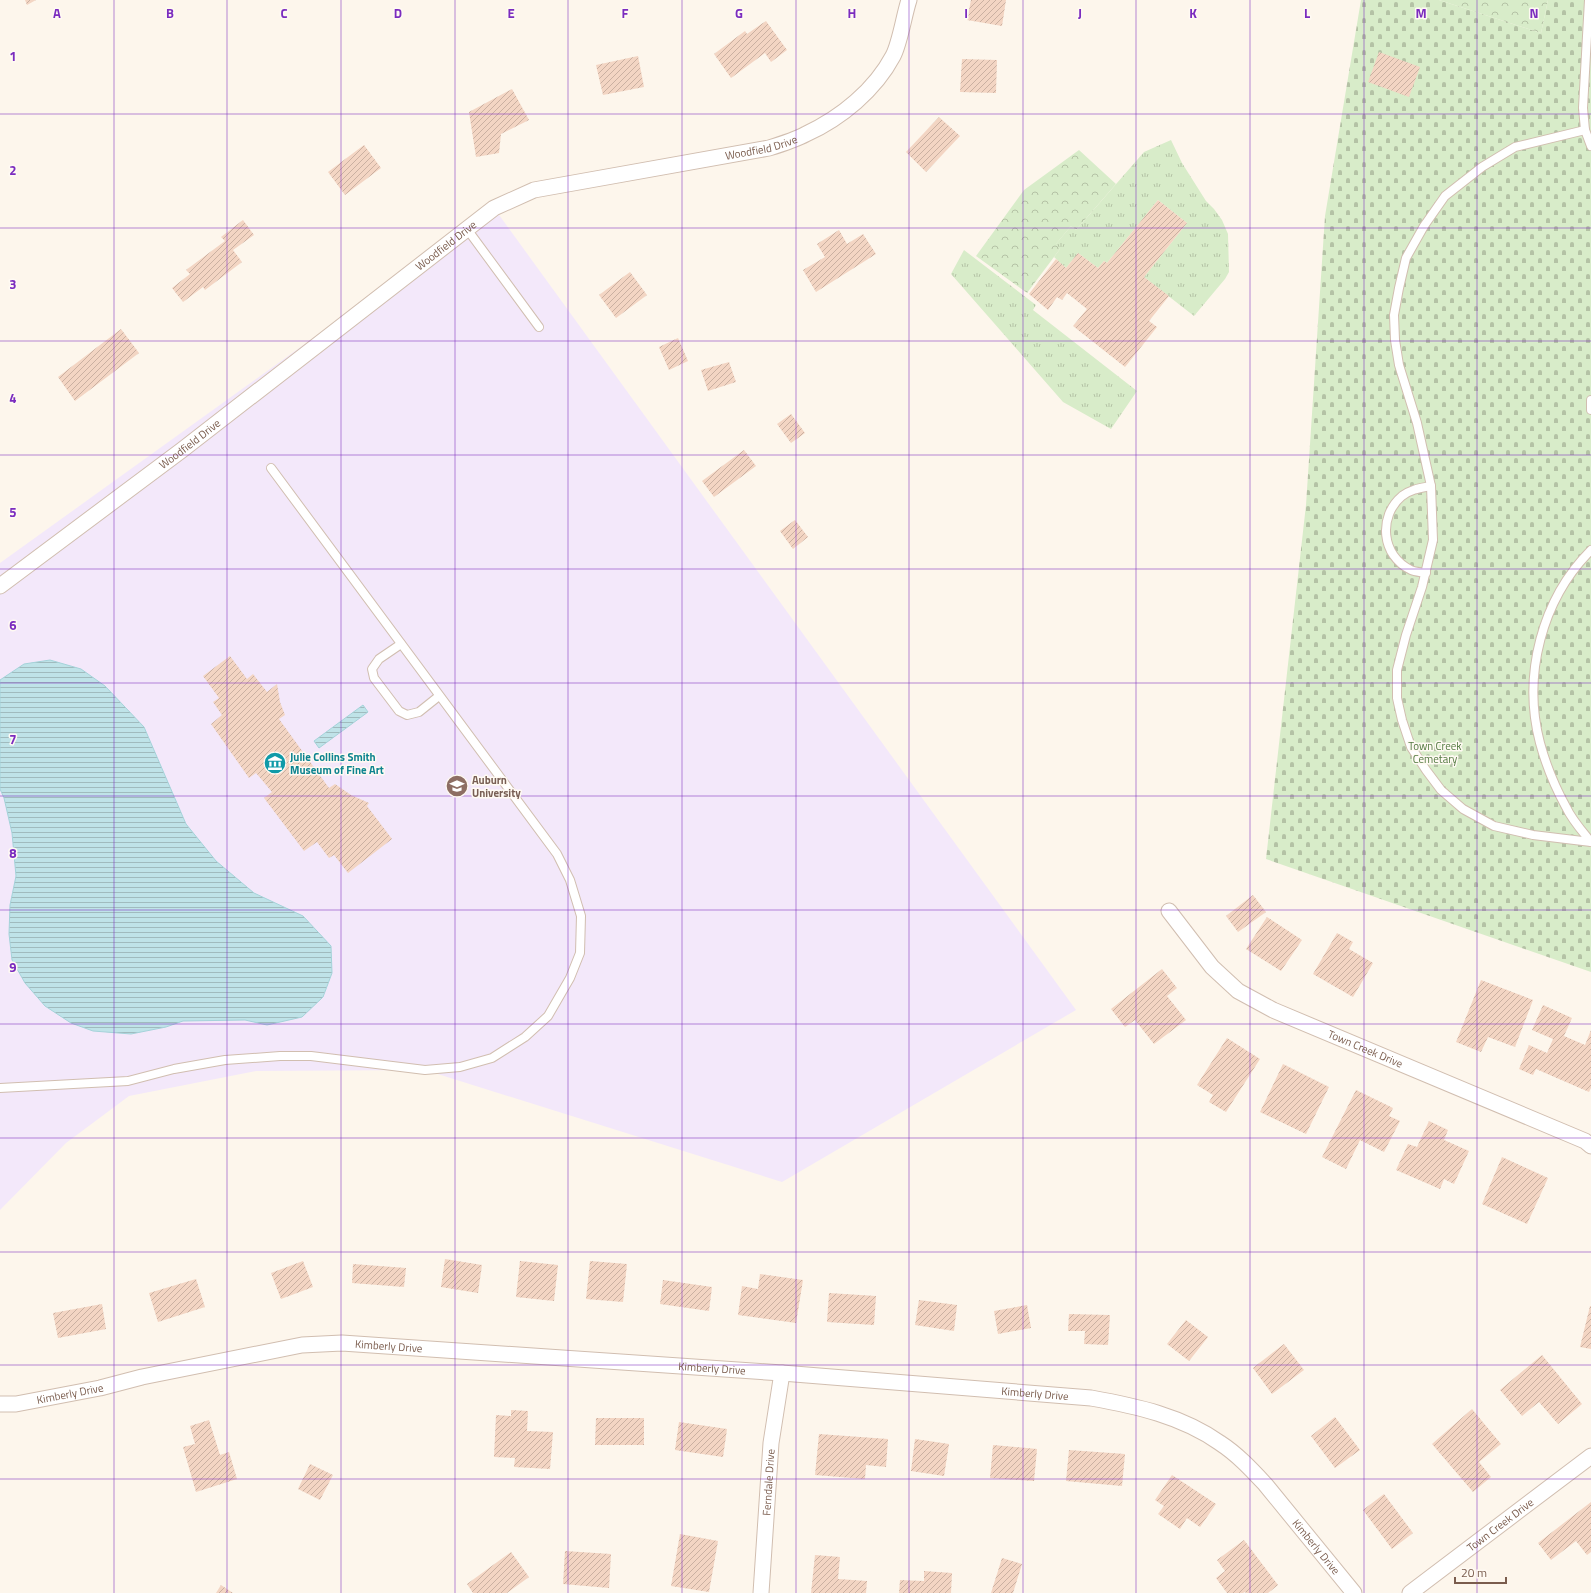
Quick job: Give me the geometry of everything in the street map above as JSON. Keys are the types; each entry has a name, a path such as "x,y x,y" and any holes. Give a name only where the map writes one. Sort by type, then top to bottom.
{"street":[{"name":"Woodfield Drive","path":"0,586 182,450 494,208 534,190 769,148 807,134 841,114 870,87 883,72 894,54 909,0"},
{"name":"Town Creek Drive","path":"1169,911 1212,967 1238,992 1273,1010 1585,1141 1591,1146"},
{"name":"Kimberly Drive","path":"0,1404 16,1404 100,1388 142,1377 302,1345 342,1343 782,1373 1091,1398 1130,1405 1168,1416 1221,1443 1251,1469 1265,1484 1354,1593"},
{"name":"Ferndale Drive","path":"761,1593 771,1443 782,1373"},
{"name":"Town Creek Drive","path":"1410,1593 1591,1456"}],"lane":[{"path":"1589,0 1583,108 1585,130 1591,146"},
{"path":"1585,130 1515,147 1482,167 1445,196 1424,226 1406,258 1394,315 1395,340 1399,364 1417,422 1431,486 1432,540 1426,573 1406,635 1397,670 1397,698 1402,720 1411,747 1441,790 1464,809 1494,826 1533,835 1591,842"},
{"path":"466,230 538,327"},
{"path":"1591,400 1591,410"},
{"path":"0,1088 128,1081 174,1069 225,1060 280,1056 311,1056 425,1070 460,1067 492,1058 525,1037 548,1016 570,978 580,953 581,916 570,880 557,854 271,468"},
{"path":"1426,573 1411,570 1398,561 1390,549 1385,535 1386,520 1392,506 1403,495 1416,488 1431,486"},
{"path":"1591,550 1570,574 1551,606 1541,636 1535,666 1533,700 1540,742 1550,775 1566,809 1591,842"},
{"path":"401,644 379,659 372,669 374,678 399,711 407,715 419,712 440,696"}],"shaded area":[{"name":"Auburn University","path":"494,208 1076,1010 782,1182 425,1070 256,1071 129,1096 66,1143 0,1210 0,563"}],"green space":[{"name":"Town Creek Cemetary","path":"1361,0 1439,0 1541,33 1548,0 1591,0 1591,972 1266,859 1306,505 1325,216"},
{"path":"1439,0 1548,0 1541,33"},
{"path":"1171,140 1182,163 1206,201 1222,220 1228,234 1229,272 1225,279 1194,316 1144,277 1187,223 1158,200 1107,263 1104,261 1098,268 1078,253 1066,268 1054,257 1060,249 1055,245 1071,226 1076,230 1144,152"},
{"path":"1079,150 1116,184 1076,230 1071,226 1056,244 1060,249 1027,293 976,256 1024,190"},
{"path":"964,250 1036,305 1033,310 1137,391 1111,429 1063,402 951,274"}],"water":[{"path":"50,660 81,669 105,686 144,727 186,824 216,861 254,893 303,916 331,946 332,973 323,997 302,1017 267,1025 245,1020 183,1021 166,1027 131,1034 93,1031 71,1023 45,1006 25,983 12,960 9,934 10,905 16,876 12,833 4,798 0,789 0,680 24,664"},
{"path":"363,705 368,712 319,748 314,741"}],"building":[{"path":"25,0 36,0 27,5"},
{"path":"971,0 1006,0 1002,26 967,20"},
{"path":"766,21 787,50 771,62 765,53 731,78 714,54 745,31 747,34"},
{"path":"1379,52 1420,67 1409,97 1368,82"},
{"path":"638,56 644,87 603,95 596,65"},
{"path":"962,59 997,60 996,93 960,92"},
{"path":"512,89 529,120 501,134 499,153 476,157 469,112"},
{"path":"939,117 960,136 926,172 906,152"},
{"path":"364,145 381,168 345,195 328,172"},
{"path":"1158,200 1187,223 1144,277 1169,296 1149,321 1157,327 1125,367 1073,326 1087,309 1067,293 1062,300 1057,297 1048,310 1029,294 1056,259 1066,268 1078,253 1098,268 1104,261 1107,263"},
{"path":"243,220 254,235 233,250 242,262 205,290 203,287 183,302 172,288 190,274 186,270 225,241 221,237"},
{"path":"839,230 847,244 863,234 876,254 816,292 803,270 825,257 817,244"},
{"path":"630,272 647,295 616,318 599,295"},
{"path":"121,329 139,353 75,401 58,377"},
{"path":"678,338 688,361 669,370 659,347"},
{"path":"729,362 736,382 708,391 701,370"},
{"path":"791,414 805,433 791,443 777,424"},
{"path":"744,450 756,466 714,497 702,481"},
{"path":"795,520 808,537 793,549 780,531"},
{"name":"Julie Collins Smith Museum of Fine Art","path":"230,656 247,679 253,674 267,692 277,684 280,702 285,715 279,719 329,788 335,784 351,795 369,803 367,806 392,839 348,873 334,855 329,858 317,842 304,851 264,798 272,792 256,773 249,778 211,724 222,715 213,702 219,698 203,676"},
{"path":"1253,895 1266,912 1238,932 1226,916"},
{"path":"1267,917 1302,940 1281,971 1246,949"},
{"path":"1337,933 1353,942 1349,949 1373,963 1353,997 1313,974"},
{"path":"1162,969 1177,988 1167,996 1186,1020 1154,1044 1135,1020 1125,1027 1111,1009"},
{"path":"1481,980 1533,1000 1515,1047 1488,1037 1481,1052 1456,1042"},
{"path":"1543,1005 1572,1018 1564,1036 1585,1045 1591,1030 1591,1088 1589,1092 1536,1069 1533,1075 1519,1069 1529,1045 1547,1053 1553,1039 1532,1030"},
{"path":"1227,1038 1260,1059 1226,1112 1209,1102 1213,1095 1197,1085"},
{"path":"1283,1064 1329,1087 1306,1134 1260,1112"},
{"path":"1356,1090 1393,1108 1389,1116 1400,1121 1384,1152 1360,1140 1346,1169 1322,1157"},
{"path":"1429,1121 1448,1130 1444,1140 1469,1151 1454,1184 1444,1179 1440,1189 1396,1170 1408,1144 1417,1147"},
{"path":"1502,1157 1548,1178 1527,1224 1482,1204"},
{"path":"445,1259 482,1265 478,1293 441,1287"},
{"path":"303,1261 313,1287 281,1299 271,1273"},
{"path":"520,1261 558,1265 554,1301 516,1297"},
{"path":"590,1261 627,1264 623,1302 586,1299"},
{"path":"353,1264 406,1268 404,1287 352,1283"},
{"path":"760,1274 803,1280 796,1323 738,1315 742,1286 758,1289"},
{"path":"196,1279 205,1307 158,1322 149,1293"},
{"path":"663,1280 712,1287 709,1311 660,1304"},
{"path":"829,1293 876,1296 874,1325 827,1322"},
{"path":"919,1300 957,1305 954,1331 915,1325"},
{"path":"102,1304 106,1329 58,1338 53,1313"},
{"path":"1027,1305 1031,1328 998,1334 994,1311"},
{"path":"1591,1306 1591,1349 1580,1347"},
{"path":"1069,1314 1110,1315 1108,1345 1084,1344 1085,1331 1068,1331"},
{"path":"1186,1320 1208,1337 1189,1361 1167,1344"},
{"path":"1284,1344 1304,1370 1272,1394 1253,1368"},
{"path":"1542,1355 1582,1404 1558,1424 1539,1402 1522,1416 1500,1390"},
{"path":"1472,1409 1501,1444 1479,1462 1491,1477 1473,1492 1432,1444"},
{"path":"511,1410 528,1411 527,1431 553,1432 550,1469 514,1467 515,1458 494,1457 496,1415 511,1416"},
{"path":"1335,1417 1360,1450 1335,1468 1311,1436"},
{"path":"596,1418 644,1418 644,1445 595,1445"},
{"path":"209,1420 220,1455 229,1452 237,1479 196,1492 183,1447 195,1444 190,1426"},
{"path":"679,1422 727,1429 723,1457 675,1450"},
{"path":"819,1434 888,1439 886,1467 866,1465 865,1479 815,1475"},
{"path":"915,1439 949,1444 944,1476 911,1471"},
{"path":"993,1445 1037,1449 1034,1481 990,1478"},
{"path":"1069,1450 1125,1454 1122,1486 1066,1481"},
{"path":"310,1464 333,1475 320,1500 298,1489"},
{"path":"1172,1475 1216,1504 1200,1527 1187,1518 1180,1529 1158,1514 1164,1506 1155,1500"},
{"path":"1384,1494 1413,1533 1392,1549 1363,1510"},
{"path":"1591,1502 1591,1552 1587,1555 1576,1541 1551,1560 1538,1543"},
{"path":"680,1534 718,1541 709,1592 671,1586"},
{"path":"1244,1540 1278,1585 1268,1593 1227,1593 1216,1578 1225,1571 1217,1560"},
{"path":"565,1551 611,1554 609,1588 563,1584"},
{"path":"511,1552 529,1577 507,1593 473,1593 467,1584"},
{"path":"815,1555 840,1557 838,1579 867,1581 866,1593 811,1593"},
{"path":"1002,1558 1022,1564 1013,1593 991,1593"},
{"path":"924,1571 952,1573 951,1593 899,1593 900,1580 924,1581"},
{"path":"221,1585 233,1593 216,1593"}],"place":[{"name":"Julie Collins Smith Museum of Fine Art","path":"275,763"},
{"name":"Auburn University","path":"457,786"}]}
